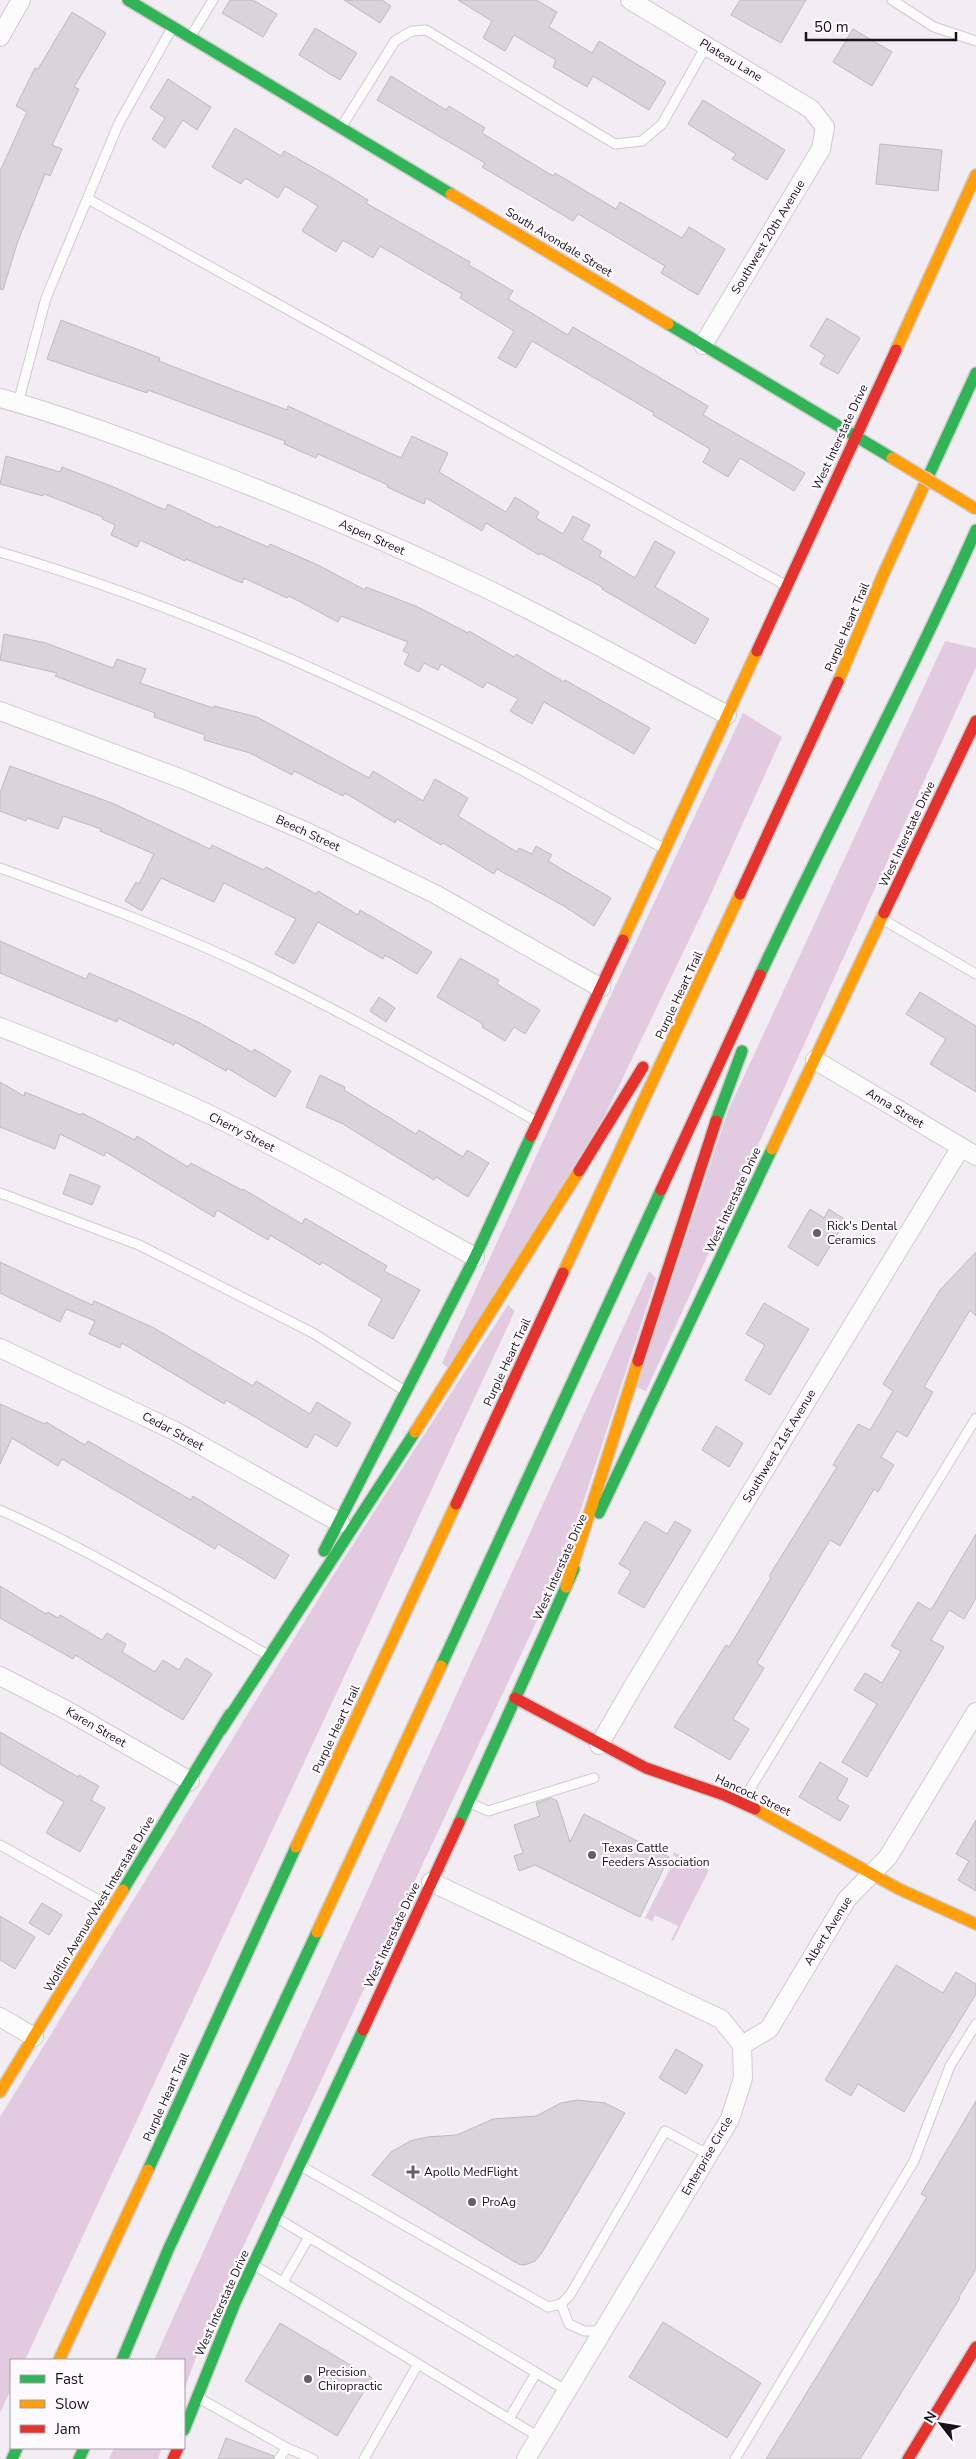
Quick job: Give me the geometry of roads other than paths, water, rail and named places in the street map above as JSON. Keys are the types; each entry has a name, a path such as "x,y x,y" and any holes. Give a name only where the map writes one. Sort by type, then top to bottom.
{"main road":[{"name":"South Avondale Street","path":"128,0 342,126 976,509"},
{"name":"West Interstate Drive","path":"221,1730 340,1523 475,1257 787,587 976,175"},
{"name":"Purple Heart Trail","path":"59,2359 128,2216 247,1951 714,953 830,701 883,576 976,373"},
{"path":"122,2359 168,2250 428,1695 807,874 942,607 976,530"},
{"name":"West Interstate Drive","path":"185,2427 196,2396 275,2216 468,1802 566,1586 976,721"},
{"path":"760,1004 807,874"},
{"path":"221,1730 354,1530 568,1193 714,953"},
{"path":"566,1586 701,1162 746,1041"},
{"name":"Hancock Street","path":"516,1698 599,1745 647,1768 720,1792 777,1820 917,1900 976,1924"},
{"name":"Wolflin Avenue/West Interstate Drive","path":"0,2092 221,1730"},
{"path":"908,2459 976,2347"}],"street":[{"path":"0,37 20,0"},
{"name":"Plateau Lane","path":"630,0 811,108 825,127"},
{"name":"Southwest 20th Avenue","path":"703,345 821,149 825,127"},
{"name":"Aspen Street","path":"0,398 90,426 256,487 379,540 570,630 727,715"},
{"name":"Beech Street","path":"0,711 185,780 305,832 435,894 601,988"},
{"name":"Cherry Street","path":"0,1027 77,1057 200,1110 269,1145 475,1257"},
{"name":"Anna Street","path":"815,1060 969,1152"},
{"name":"Southwest 21st Avenue","path":"599,1745 635,1683 969,1152"},
{"name":"Cedar Street","path":"0,1348 175,1431 340,1523"},
{"name":"Karen Street","path":"0,1676 66,1710 190,1781"},
{"name":"Albert Avenue","path":"742,2045 770,2029 846,1899 888,1857 976,1712"},
{"path":"431,1882 721,2019 742,2045"},
{"path":"0,2017 34,2037"},
{"name":"Enterprise Circle","path":"526,2459 730,2119 743,2078 742,2045"}],"lane":[{"path":"191,37 213,0"},
{"path":"892,0 934,27 976,41"},
{"path":"18,403 46,298 118,125 173,27"},
{"path":"342,126 395,41 412,32 426,30 615,144 642,141 662,124 706,46"},
{"path":"88,199 787,587"},
{"path":"0,552 77,575 211,624 369,695 502,760 664,849"},
{"path":"0,868 135,916 268,976 393,1040 538,1122"},
{"path":"882,919 976,974"},
{"path":"0,1193 139,1245 313,1334 407,1392"},
{"path":"742,1803 976,1418"},
{"path":"0,1510 31,1524 140,1582 266,1654"},
{"path":"468,1802 488,1811 594,1778"},
{"path":"0,1845 112,1908"},
{"path":"735,2459 914,2161 950,2066 976,2024"},
{"path":"299,2165 548,2306 561,2304 570,2295 665,2131 709,2155"},
{"path":"275,2216 566,2391"},
{"path":"283,2282 309,2237"},
{"path":"254,2265 539,2437"},
{"path":"561,2304 569,2324 584,2331 603,2331"},
{"path":"364,2459 418,2364"},
{"path":"509,2419 536,2373"},
{"path":"196,2396 228,2412 286,2448 313,2459"},
{"path":"280,2459 286,2448"}],"place":[{"name":"Rick's Dental Ceramics","path":"817,1233"},
{"name":"Texas Cattle Feeders Association","path":"592,1855"},
{"name":"Apollo MedFlight","path":"413,2172"},
{"name":"ProAg","path":"472,2202"},
{"name":"Precision Chiropractic","path":"308,2379"}]}
